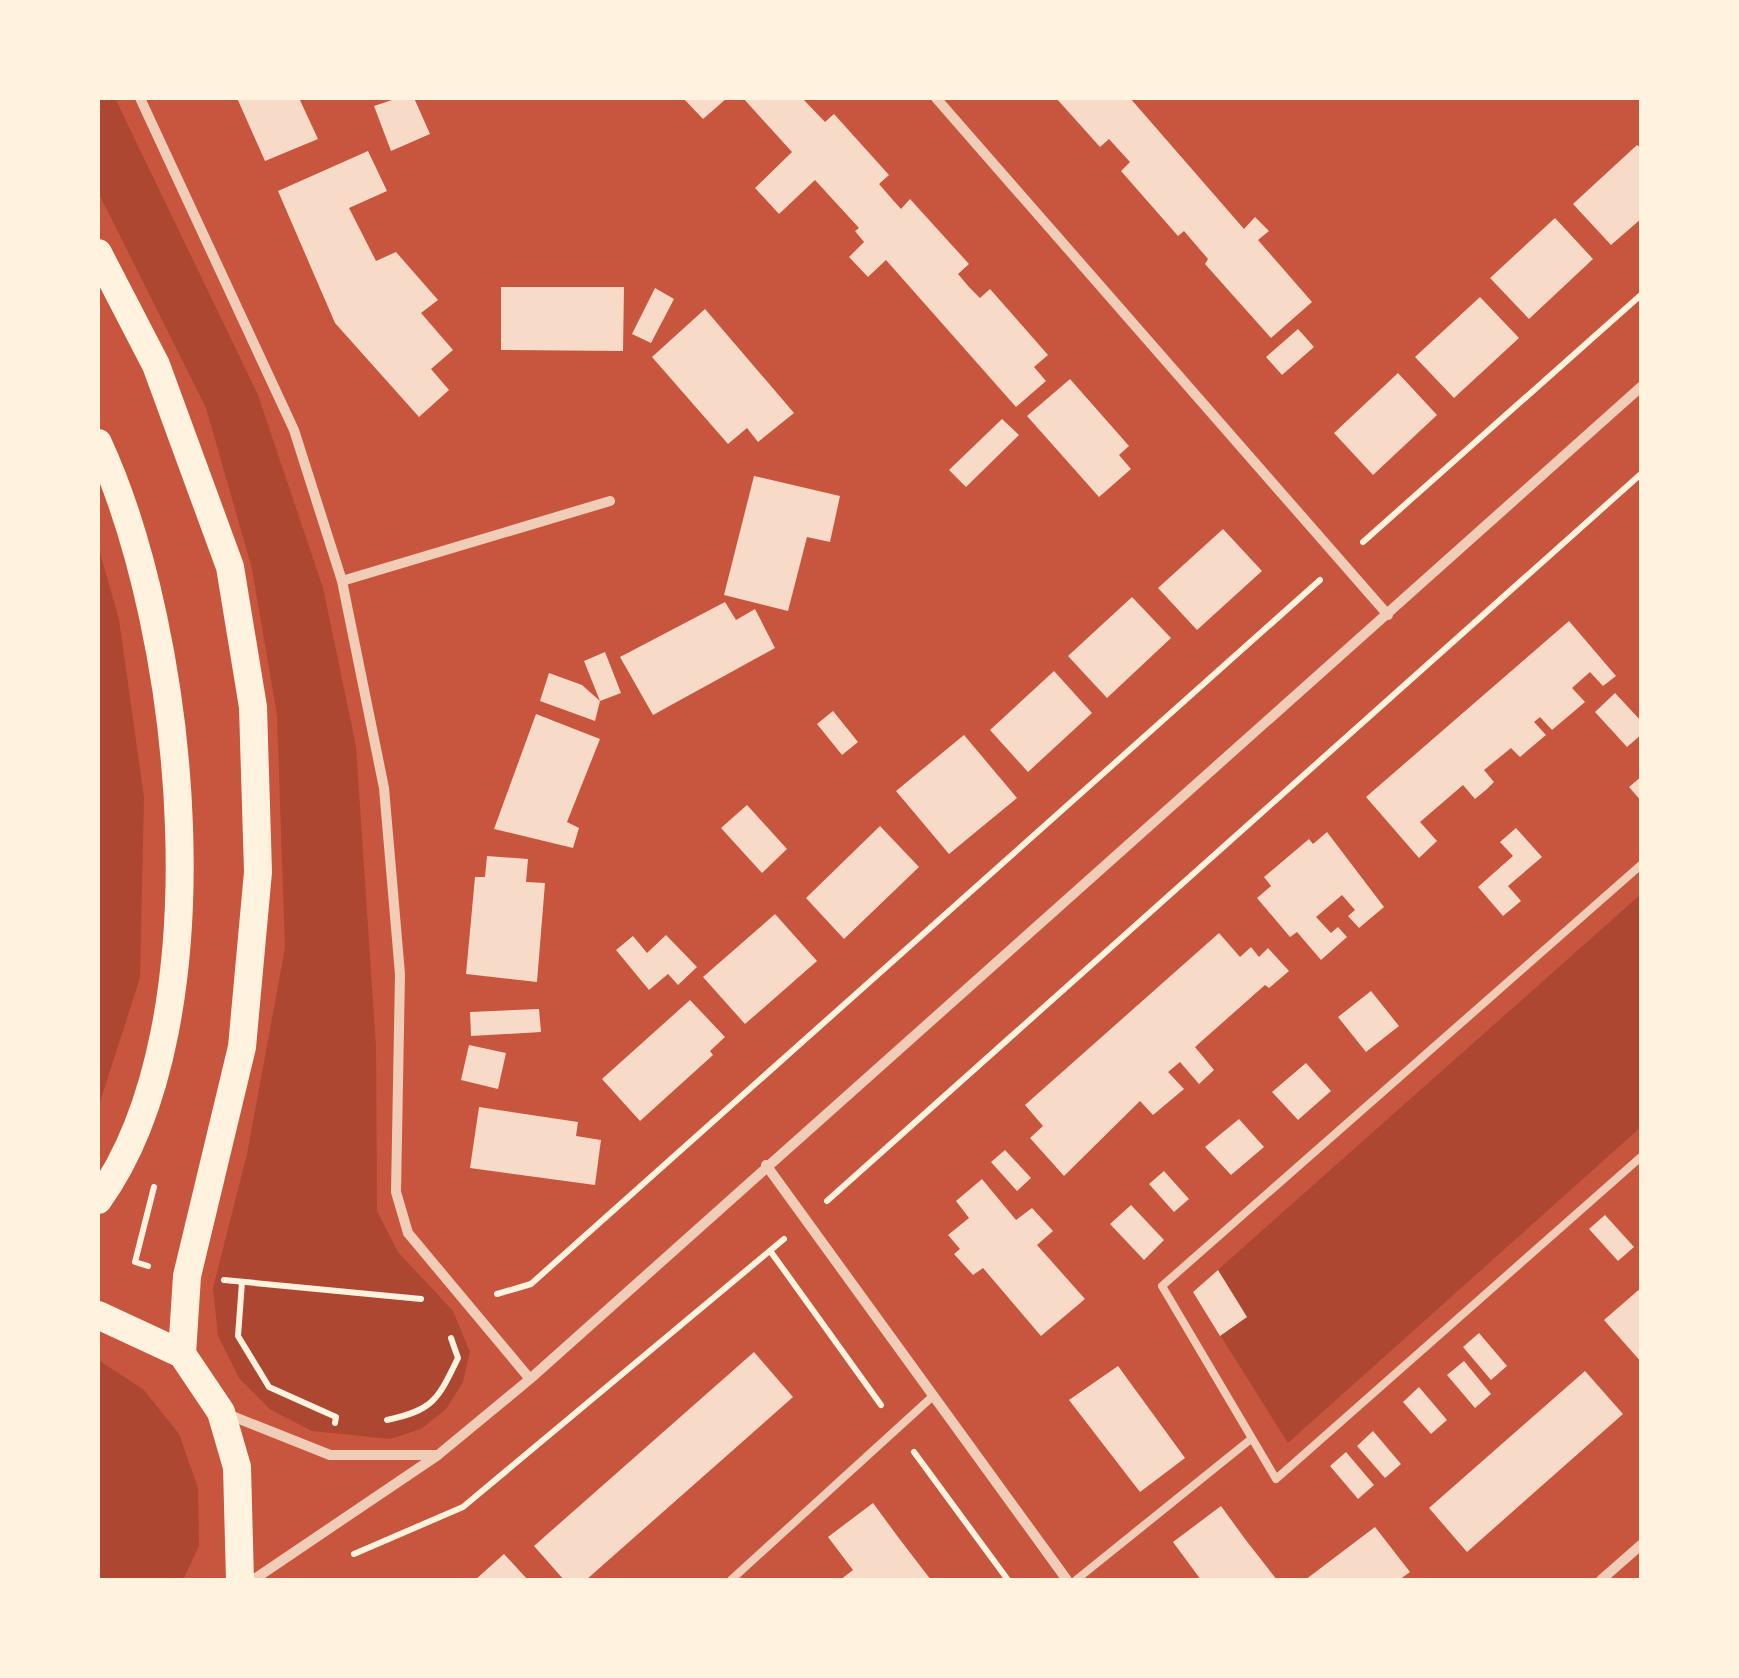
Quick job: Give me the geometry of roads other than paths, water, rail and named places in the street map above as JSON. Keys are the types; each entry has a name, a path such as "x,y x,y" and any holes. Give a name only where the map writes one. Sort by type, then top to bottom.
{"highway":[{"path":"98,253 156,365 230,568 253,708 258,872 242,1047 187,1276 182,1354"},
{"path":"98,444 116,484 157,626 175,781 178,906 168,1018 150,1095 118,1171 98,1200"},
{"path":"98,1314 182,1354 221,1412 238,1467 240,1580"}],"street":[{"path":"140,98 294,430 342,580 384,788 400,974 396,1192 408,1232 530,1379"},
{"path":"936,98 1388,615"},
{"path":"253,1580 438,1455 530,1379 1642,386"},
{"path":"342,580 610,501"},
{"path":"766,1165 1067,1580"},
{"path":"221,1412 330,1455 438,1455"},
{"path":"1601,1580 1642,1544"}],"lane":[{"path":"1642,864 1162,1286 1276,1479 1642,1156"},
{"path":"730,1580 933,1396"},
{"path":"1076,1580 1250,1439"}]}
